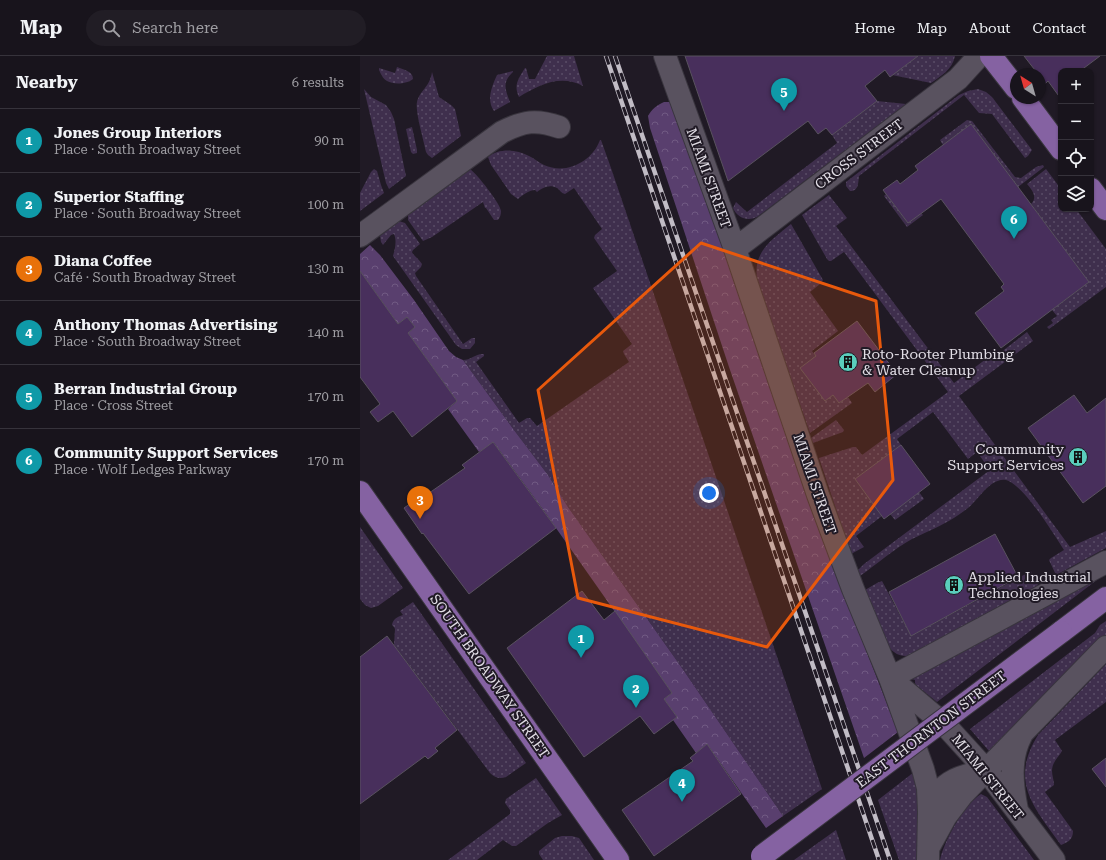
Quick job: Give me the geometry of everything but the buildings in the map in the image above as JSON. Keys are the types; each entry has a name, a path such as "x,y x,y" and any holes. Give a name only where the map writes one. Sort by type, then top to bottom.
{"main road":[{"path":"992,56 1010,80"},
{"path":"1028,104 1058,145"},
{"name":"SOUTH BROADWAY STREET","path":"360,492 618,860"},
{"name":"EAST THORNTON STREET","path":"759,858 1106,598"}],"street":[{"name":"MIAMI STREET","path":"665,56 735,249 818,495 853,589 890,678 945,725 986,770 1054,860"},
{"name":"CROSS STREET","path":"735,249 958,79 979,56"},
{"path":"360,236 471,153 502,132 520,123 530,122 548,123 559,127"},
{"path":"928,854 928,788 923,769 890,678 1106,562"},
{"path":"928,854 946,816 962,795 1106,647"},
{"path":"1017,811 1013,793 1012,770 1017,744 1025,730"},
{"path":"929,812 936,796 944,786 955,778 986,770"}],"highlighted area":[{"path":"701,243 876,301 893,480 767,647 578,598 538,390"}],"shaded area":[{"path":"547,56 574,56 583,86 566,81 550,82 519,97 517,93 517,85 525,68 529,79 535,79"},
{"path":"918,56 955,56 949,69 931,83 892,75"},
{"path":"397,67 410,72 413,79 404,83 390,82 384,79 379,70 379,68 395,73"},
{"path":"513,71 506,82 510,102 494,111 490,98 497,75"},
{"path":"432,72 439,97 455,109 461,136 432,158 426,152 418,119 417,102 420,94 431,77"},
{"path":"364,89 371,97 386,105 394,119 406,176 389,189 386,183"},
{"path":"978,89 986,92 992,97 1032,150 1028,156 1025,158 992,114 979,113 964,95 859,176 858,186 855,190 850,191 846,186 846,182 959,95"},
{"path":"877,101 906,104 757,217 747,219 740,217 735,212 733,208 736,202 747,212 837,143 832,135"},
{"path":"967,120 972,121 1015,177 1021,178 1036,167 1043,165 1044,167 1018,187 971,124 943,145 940,140"},
{"path":"412,127 417,150 417,153 413,154 411,152 406,129"},
{"path":"600,140 611,168 822,789 783,816 682,668 568,507 548,475 463,360 484,354 484,356 476,362 519,423 527,418 530,418 537,426 629,362 623,351 632,344 593,288 617,271 594,238 595,235 602,229 574,188 565,194 557,188 549,186 537,192 535,190 531,191 518,199 511,194 491,165 488,157 497,152 508,150 524,154 552,168 569,167 585,160 591,155"},
{"path":"374,169 377,171 384,193 360,211 360,193"},
{"path":"470,169 488,189 497,202 501,211 500,217 498,220 494,220 485,208 483,202 432,237 423,241 408,220 408,215"},
{"path":"1046,169 1058,185 1058,212 1078,212 1106,249 1106,287 1049,329 1047,327 1053,323 1051,320 1057,316 1052,310 1089,282 1031,204 1034,196 1027,184"},
{"path":"886,194 908,223 921,213 923,215 907,227 884,196"},
{"path":"829,195 847,218 836,226 954,383 998,350 1000,353 1027,332 1033,341 959,396 1070,547 1106,531 1106,548 1056,575 1049,560 1064,550 1038,510 1021,491 1006,480 1000,480 990,485 968,508 959,515 905,543 860,576 858,570 864,564 990,470 977,452 968,459 933,412 897,439 901,445 855,479 882,516 856,536 864,547 851,554 819,458 853,447 856,447 862,455 948,392 844,252 831,261 827,259 802,215"},
{"path":"399,221 405,223 420,244 412,252 422,264 415,273 416,276 463,344 472,338 475,338 475,343 470,349 462,349 456,345 393,256 396,242 394,234 391,235 383,245 381,242 380,236"},
{"path":"791,224 823,280 810,292 838,331 812,351 816,356 800,368 825,401 833,395 839,403 848,397 852,403 810,433 758,285 757,274 757,264 764,249"},
{"path":"836,420 844,430 843,432 813,443 811,438"},
{"path":"919,492 924,499 895,520 890,514"},
{"path":"360,527 403,588 378,606 371,608 365,605 360,599"},
{"path":"1031,571 1038,585 908,656 901,656 895,653 886,643 865,590 882,581 911,636"},
{"path":"1106,573 937,702 916,685 915,680 911,679"},
{"path":"413,602 526,763 506,777 498,778 490,773 394,645 395,629 392,625 393,621 403,615 400,611"},
{"path":"1106,621 1106,637 994,751 989,751 970,729 1095,633 1100,625"},
{"path":"1106,664 1106,702 1055,740 1062,751 1052,768 1054,785 1045,792 1073,831 1071,839 1061,845 1034,806 1028,793 1025,780 1026,767 1030,752 1038,735"},
{"path":"918,769 920,860 899,860 878,800"},
{"path":"536,778 562,815 516,846 512,846 503,840 477,860 448,860 510,814 510,810 505,803 506,799"},
{"path":"981,794 987,797 1034,860 940,860 950,833 968,806"},
{"path":"836,830 846,860 794,860"},
{"path":"562,836 579,838 594,860 543,860 539,854 539,851 555,838"}],"green space":[{"path":"671,102 724,245 821,535 898,732 864,758 729,367 650,128 648,116 659,104"},
{"path":"370,245 380,255 414,300 449,351 456,357 463,360 548,475 568,507 682,668 783,816 766,828 707,744 696,753 673,720 677,717 664,699 672,693 544,511 494,443 479,452 448,409 457,401 408,333 415,327 407,317 398,324 360,271 360,254"}],"railway":[{"path":"606,56 879,860"},
{"path":"615,56 890,860"}],"place":[{"name":"Berran Industrial Group","path":"784,111"},
{"name":"Community Support Services","path":"1014,239"},
{"name":"Roto-Rooter Plumbing & Water Cleanup","path":"848,362"},
{"name":"Coummunity Support Services","path":"1078,457"},
{"name":"Diana Coffee","path":"420,519"},
{"name":"Applied Industrial Technologies","path":"954,585"},
{"name":"Jones Group Interiors","path":"581,658"},
{"name":"Superior Staffing","path":"636,708"},
{"name":"Anthony Thomas Advertising","path":"682,802"}]}
